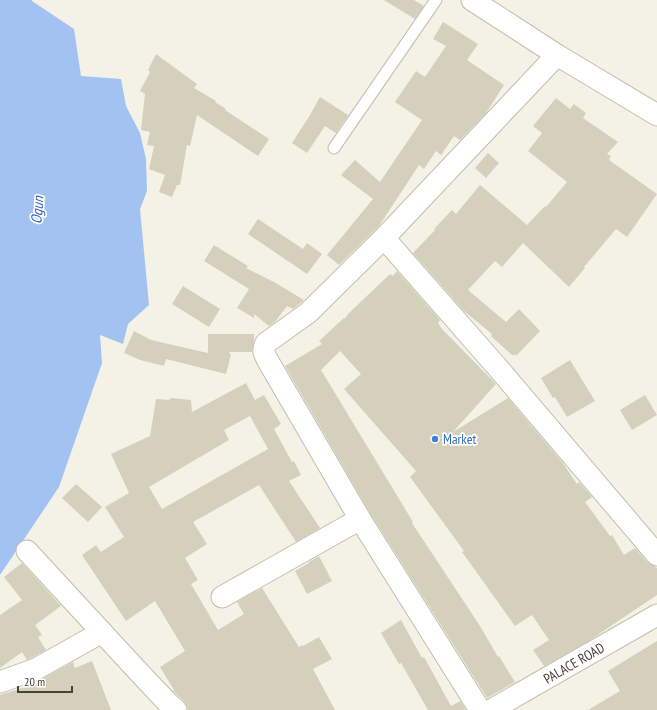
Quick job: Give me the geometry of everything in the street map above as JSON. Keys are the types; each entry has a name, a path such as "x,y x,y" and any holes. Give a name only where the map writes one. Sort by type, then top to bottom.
{"street":[{"path":"472,0 557,55 657,115"},
{"path":"480,710 360,519 264,354 264,348 266,343 308,313 384,238 557,55"},
{"path":"384,238 498,368 657,555"},
{"path":"222,597 360,519"},
{"path":"27,551 176,710"},
{"name":"PALACE ROAD","path":"491,710 657,615"},
{"path":"0,682 36,669 102,632"}],"lane":[{"path":"334,148 436,0"}],"water":[{"name":"Ogun","path":"0,0 32,0 74,29 81,76 121,79 126,106 140,133 146,159 147,191 140,209 149,305 128,324 123,344 100,335 102,363 59,487 0,575"}],"building":[{"path":"384,0 414,0 424,6 415,19"},
{"path":"443,22 478,44 467,60 504,85 486,113 460,140 454,136 441,155 436,151 424,169 419,165 379,226 339,265 327,255 373,199 341,175 355,160 380,182 422,120 395,102 416,71 425,77 446,46 433,39"},
{"path":"156,54 197,84 194,88 216,101 215,102 226,109 225,110 269,139 258,156 197,115 190,146 187,145 180,185 177,185 172,197 159,192 165,175 149,169 154,146 147,145 150,132 141,130 145,94 140,91 150,72 148,70"},
{"path":"320,97 348,115 336,133 325,126 307,153 292,143"},
{"path":"556,98 570,109 574,104 586,113 583,118 618,142 607,154 611,156 609,160 657,194 627,237 616,229 569,287 523,243 502,267 495,261 468,290 506,322 519,309 540,331 517,355 512,355 491,336 492,334 464,311 413,253 452,210 456,214 480,185 527,225 545,206 546,207 567,182 528,151 542,133 533,126"},
{"path":"488,153 499,163 486,178 475,168"},
{"path":"258,219 303,249 307,243 322,254 307,274 248,234"},
{"path":"214,245 248,266 246,268 274,282 304,300 293,309 287,306 275,322 269,326 254,314 254,318 237,308 249,289 204,261"},
{"name":"Market","path":"397,271 440,320 438,323 442,329 496,384 453,432 508,398 562,462 577,484 579,482 592,497 585,502 610,536 612,535 624,555 635,548 648,563 657,568 657,595 587,642 544,666 533,650 549,640 532,615 515,626 462,552 464,551 410,477 416,471 344,389 361,374 340,351 321,370 413,522 412,523 515,682 487,698 370,513 285,366 322,344 319,341 344,318 345,319 348,314 390,274 393,276"},
{"path":"183,286 220,309 209,327 172,304"},
{"path":"134,331 151,340 208,353 208,334 254,334 254,341 252,352 229,352 231,355 226,374 166,359 164,366 140,360 124,353"},
{"path":"570,360 595,401 567,417 541,378"},
{"path":"246,383 255,400 264,395 281,424 274,429 301,475 289,481 320,528 296,542 259,485 193,522 207,544 185,558 198,580 191,584 218,630 244,614 237,602 262,588 299,647 319,637 332,659 313,669 335,710 188,710 184,701 173,691 174,690 160,667 185,651 155,601 126,621 82,555 96,545 101,552 124,537 105,507 129,493 111,454 150,436 156,399 169,400 171,398 191,400 192,412","holes":["250,416 268,449 162,509 149,487 229,440 224,430"]},
{"path":"645,395 657,415 632,430 620,410"},
{"path":"76,484 102,507 88,522 62,498"},
{"path":"319,556 332,581 307,594 295,571"},
{"path":"22,563 61,606 35,625 42,635 38,637 46,650 27,660 22,652 0,668 0,615 22,600 4,577"},
{"path":"401,620 422,658 424,657 451,706 460,701 466,710 428,710 401,663 399,664 381,633"},
{"path":"657,641 657,710 588,710 620,691 608,671"},
{"path":"92,661 111,710 0,710 0,695 41,682 40,680 73,662 75,668"}],"place":[{"name":"Market","path":"435,439"}]}
